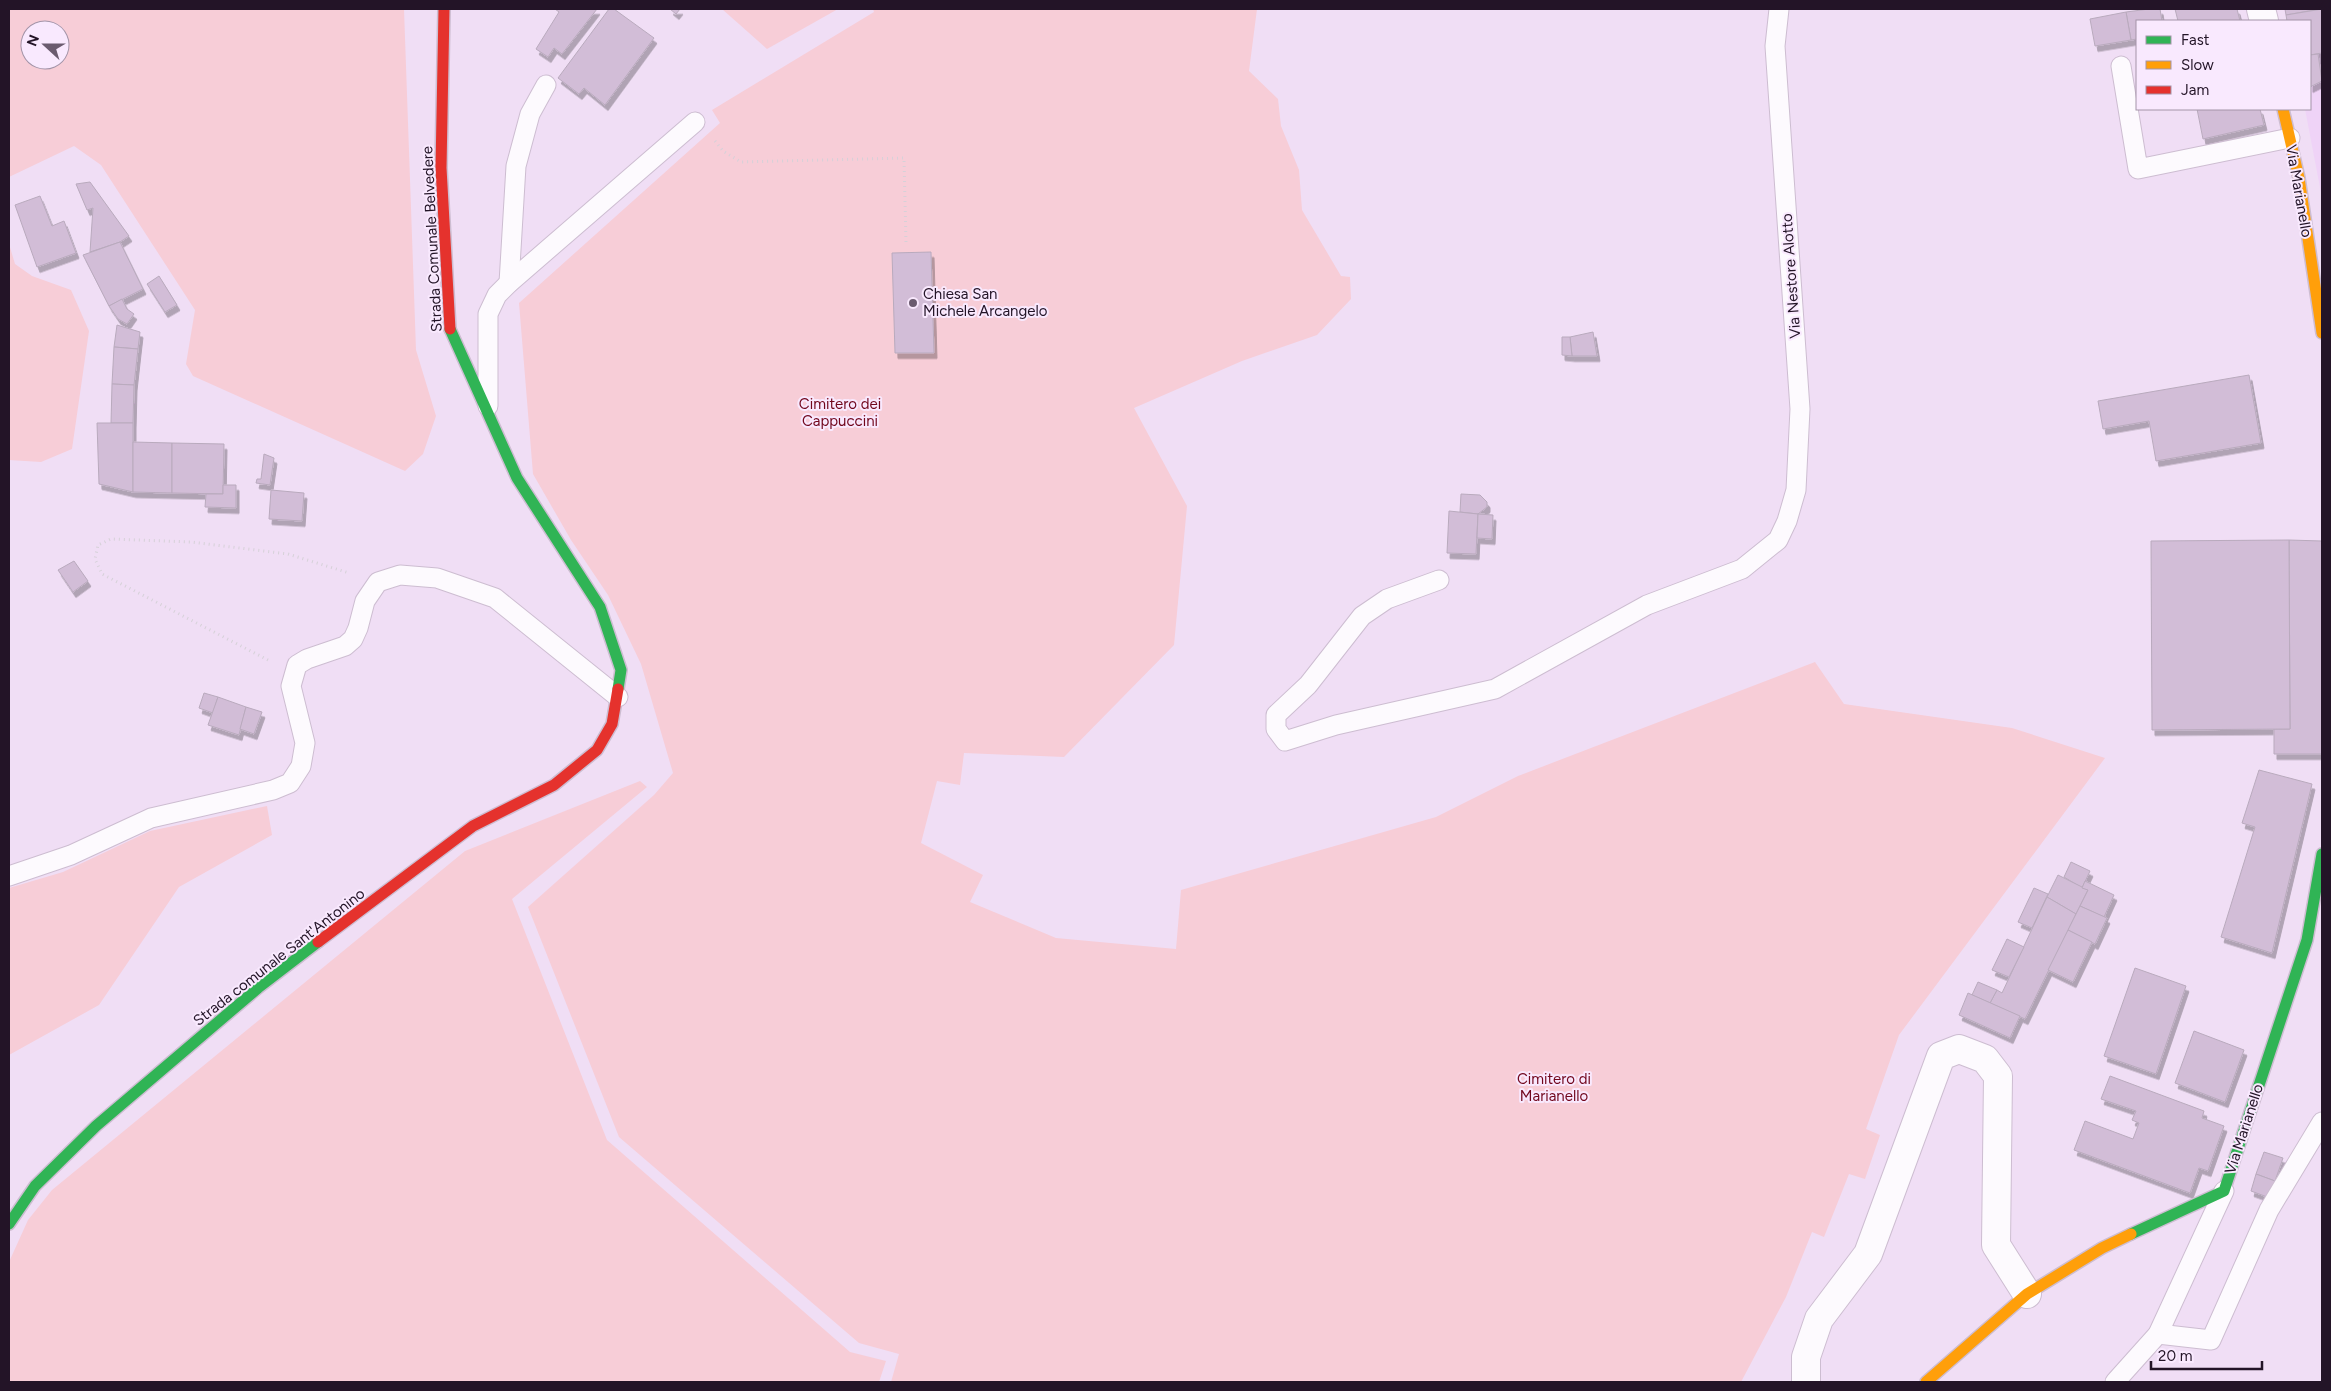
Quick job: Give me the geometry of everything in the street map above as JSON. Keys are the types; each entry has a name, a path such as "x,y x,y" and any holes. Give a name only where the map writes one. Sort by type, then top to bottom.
{"street":[{"name":"Strada Comunale Belvedere","path":"444,9 441,168 450,333 517,478 600,607 621,670 612,724 597,750"},
{"name":"Via Marianello","path":"2283,110 2299,178 2322,332"},
{"name":"Strada comunale Sant'Antonino","path":"9,1224 35,1186 96,1126 258,988 473,826 554,785 597,750"},
{"name":"Via Marianello","path":"2224,1191 2307,940 2322,854"},
{"path":"1806,1382 1806,1357 1819,1320 1868,1254 1941,1056 1959,1049 1985,1059 1998,1076 1996,1245 2027,1294"},
{"path":"1926,1382 2027,1294 2102,1248 2224,1191"}],"lane":[{"name":"Via Nestore Alotto","path":"1439,580 1387,599 1362,616 1308,685 1276,715 1276,729 1285,741 1336,725 1495,689 1647,605 1742,569 1778,540 1787,521 1796,490 1800,409 1775,46 1779,9"},
{"path":"2121,66 2138,169 2290,138"},
{"path":"508,283 516,166 530,114 546,85"},
{"path":"488,416 488,314 497,295 508,283 695,122"},
{"path":"9,876 71,855 151,818 273,790 290,783 301,766 305,743 290,686 293,673 297,665 307,659 345,646 353,639 365,601 378,582 400,576 437,578 495,598 618,697"},
{"path":"2158,1334 2211,1340 2268,1210 2322,1122"},
{"name":"Via Marianello","path":"2115,1382 2158,1334 2224,1191"}],"path":[{"path":"695,122 723,151 741,162 904,158 906,243"},
{"path":"293,673 102,574 96,559 98,545 111,539 191,542 288,554 378,582"}],"shaded area":[{"path":"2284,9 2322,9 2322,198 2305,110 2311,110 2311,20 2287,20"}],"green space":[{"path":"9,9 404,9 416,350 436,416 423,454 405,471 193,376 186,364 195,310 101,165 74,146 9,177"},
{"path":"722,9 838,9 767,49"},
{"name":"Cimitero di Marianello","path":"873,9 1257,9 1249,71 1278,99 1281,126 1299,170 1302,210 1341,276 1350,277 1351,299 1317,335 1242,361 1134,408 1187,506 1174,645 1064,757 964,753 960,785 937,781 921,843 983,875 970,902 1056,938 1176,949 1181,890 1436,817 1518,776 1815,662 1844,704 2012,728 2105,758 1899,1035 1866,1129 1880,1135 1865,1179 1849,1174 1824,1237 1812,1232 1786,1297 1741,1382 891,1382 899,1354 859,1343 619,1137 528,907 654,795 673,773 641,664 608,595 571,540 533,474 519,303 720,123 712,110 874,12"},
{"path":"9,244 15,264 32,276 71,290 89,331 72,449 41,462 9,460"},
{"path":"640,781 647,787 512,899 607,1140 850,1352 886,1361 879,1382 9,1382 9,1262 28,1220 52,1190 465,851"},
{"path":"267,806 272,835 179,887 99,1005 9,1055 9,888 63,872 150,831"}],"building":[{"path":"555,9 597,9 562,54 554,48 548,57 536,49 559,12"},
{"path":"609,9 614,9 654,38 605,105 584,88 579,94 558,78"},
{"path":"670,9 680,9 676,14"},
{"path":"2160,9 2162,20 2136,20 2136,39 2131,40 2126,12"},
{"path":"2175,9 2237,9 2240,20 2178,20"},
{"path":"2285,9 2320,9 2286,15"},
{"path":"2322,9 2322,53 2311,55 2311,20 2287,20 2286,15"},
{"path":"2126,12 2131,40 2095,46 2090,19"},
{"path":"2318,54 2322,81 2311,86 2311,55"},
{"path":"2197,110 2260,110 2264,125 2203,139"},
{"path":"90,182 129,236 120,242 90,252 93,208 87,210 76,184"},
{"path":"40,196 52,226 64,221 76,253 37,267 15,205"},
{"path":"120,242 143,289 109,306 83,255"},
{"name":"Chiesa San Michele Arcangelo","path":"931,252 934,353 895,353 892,253"},
{"path":"159,276 177,305 165,312 147,284"},
{"path":"122,299 127,309 134,314 127,324 118,319 109,306"},
{"path":"117,325 140,332 138,349 114,347"},
{"path":"1593,332 1597,356 1572,356 1570,337"},
{"path":"1562,337 1570,337 1572,356 1562,355"},
{"path":"114,347 138,349 134,385 112,384"},
{"path":"2249,375 2261,443 2156,461 2149,421 2103,429 2098,401"},
{"path":"112,384 134,385 133,423 111,423"},
{"path":"97,423 133,423 133,492 99,484"},
{"path":"133,442 172,443 172,493 133,492"},
{"path":"172,443 224,444 223,494 172,493"},
{"path":"264,454 274,458 270,485 256,483 257,479 261,479"},
{"path":"223,485 236,485 236,508 205,507 206,494 223,494"},
{"path":"271,490 304,493 302,521 269,519"},
{"path":"1461,494 1480,495 1487,502 1487,507 1478,514 1460,512"},
{"path":"1449,511 1478,514 1476,554 1447,553"},
{"path":"1478,514 1493,515 1492,539 1477,538"},
{"path":"2289,540 2322,541 2322,754 2274,754 2274,729 2290,729"},
{"path":"2289,540 2290,729 2152,730 2151,541"},
{"path":"74,561 88,581 73,592 58,570"},
{"path":"204,693 218,697 213,713 199,708"},
{"path":"218,697 246,707 239,735 208,725"},
{"path":"246,707 262,712 254,734 240,729"},
{"path":"2259,770 2312,784 2272,953 2221,937 2255,827 2242,823"},
{"path":"2071,862 2090,871 2082,888 2064,877"},
{"path":"2058,875 2088,890 2076,914 2047,897"},
{"path":"2085,881 2114,895 2104,917 2080,906 2088,890 2082,888"},
{"path":"2034,888 2048,894 2032,928 2018,922"},
{"path":"2047,897 2076,914 2025,1019 1990,1003 1997,990 2002,993"},
{"path":"2080,906 2107,918 2095,944 2068,930"},
{"path":"2068,930 2092,942 2073,982 2048,970"},
{"path":"2007,939 2024,947 2009,977 1992,970"},
{"path":"2135,968 2186,986 2156,1074 2104,1056"},
{"path":"1978,982 1997,990 1990,1003 1972,995"},
{"path":"1968,993 2020,1016 2010,1038 1959,1015"},
{"path":"2194,1031 2244,1050 2225,1102 2175,1083"},
{"path":"2110,1076 2204,1111 2202,1118 2224,1126 2208,1171 2199,1168 2190,1193 2074,1150 2085,1121 2133,1139 2139,1123 2132,1120 2136,1111 2101,1099"},
{"path":"2264,1152 2283,1158 2275,1181 2256,1174"},
{"path":"2256,1174 2275,1181 2270,1198 2251,1191"}],"traffic: fast":[{"path":"450,329 517,478 600,607 621,670 618,689"},
{"path":"2131,1234 2224,1191 2307,940 2322,854"},
{"path":"9,1224 35,1186 96,1126 258,988 318,942"}],"traffic: slow":[{"path":"2283,110 2299,178 2322,333"},
{"path":"1926,1382 2027,1294 2102,1248 2131,1234"}],"traffic: jam":[{"path":"444,9 441,168 450,329"},
{"path":"318,942 473,826 554,785 597,750 612,724 618,689"}],"place":[{"name":"Chiesa San Michele Arcangelo","path":"913,303"}],"park label":[{"name":"Cimitero dei Cappuccini","path":"840,412"}]}
